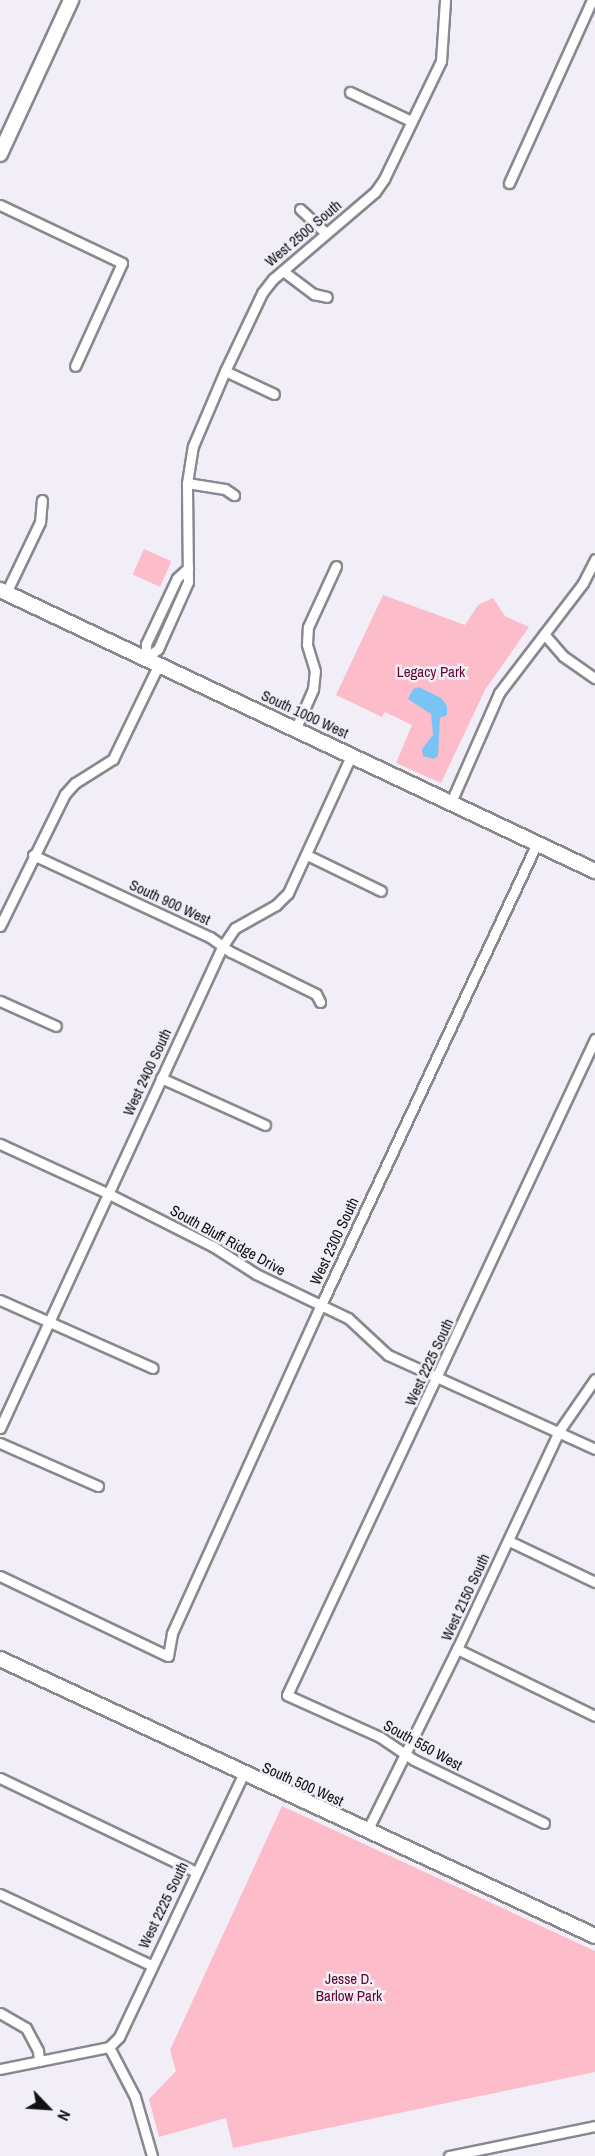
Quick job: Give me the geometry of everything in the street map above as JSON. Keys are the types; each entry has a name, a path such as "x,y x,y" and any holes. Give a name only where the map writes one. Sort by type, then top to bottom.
{"main road":[{"path":"0,154 71,0"},
{"name":"South 1000 West","path":"3,592 352,754 595,871"},
{"name":"South 500 West","path":"0,1659 243,1775 595,1936"}],"street":[{"name":"West 2500 South","path":"0,926 33,855 69,788 113,759 152,661 188,582 187,483 193,446 262,293 283,271 375,192 441,61 445,0"},
{"path":"509,183 592,0"},
{"path":"350,92 411,121"},
{"path":"0,205 122,263 75,366"},
{"path":"300,209 326,233"},
{"path":"283,271 314,294 327,297"},
{"path":"225,371 274,394"},
{"path":"187,483 225,489 234,495"},
{"path":"3,592 40,522 42,500"},
{"path":"452,802 499,693 583,583 595,559"},
{"path":"296,728 313,689 315,671 307,644 308,627 336,566"},
{"path":"544,634 562,656 595,678"},
{"name":"West 2400 South","path":"0,1428 222,947 235,928 276,905 288,893 352,754"},
{"name":"West 2300 South","path":"1,1580 168,1656 172,1633 321,1305 537,843"},
{"name":"South 900 West","path":"33,855 210,937 222,947 316,994 320,1002"},
{"path":"307,855 381,891"},
{"path":"0,1001 56,1026"},
{"name":"West 2225 South","path":"287,1695 595,1040"},
{"path":"161,1078 265,1125"},
{"name":"South Bluff Ridge Drive","path":"0,1144 107,1193 358,1324 388,1355 595,1449"},
{"path":"0,1300 50,1319 153,1368"},
{"name":"West 2150 South","path":"367,1831 457,1649 559,1431 595,1379"},
{"path":"0,1443 98,1486"},
{"path":"509,1540 595,1582"},
{"path":"457,1649 595,1716"},
{"name":"South 550 West","path":"287,1695 380,1737 405,1755 544,1823"},
{"name":"West 2225 South","path":"109,2047 119,2037 151,1965 243,1775"},
{"path":"0,1778 196,1872"},
{"path":"0,1894 151,1965"},
{"path":"0,2013 26,2028 38,2050 39,2061"},
{"path":"0,2069 109,2047 135,2097 152,2156"},
{"path":"449,2156 495,2151 595,2126"}],"green space":[{"path":"144,549 171,561 160,587 133,575"},
{"name":"Legacy Park","path":"383,595 465,625 478,605 493,598 505,616 529,627 485,690 441,783 396,763 412,725 385,712 382,717 336,695"},
{"name":"Jesse D. Barlow Park","path":"282,1806 595,1951 595,2072 233,2148 226,2118 159,2137 149,2099 176,2071 170,2050"}],"water":[{"path":"419,687 441,698 447,706 447,715 440,718 438,756 433,759 423,756 422,749 433,735 431,714 408,699 413,689"}]}
